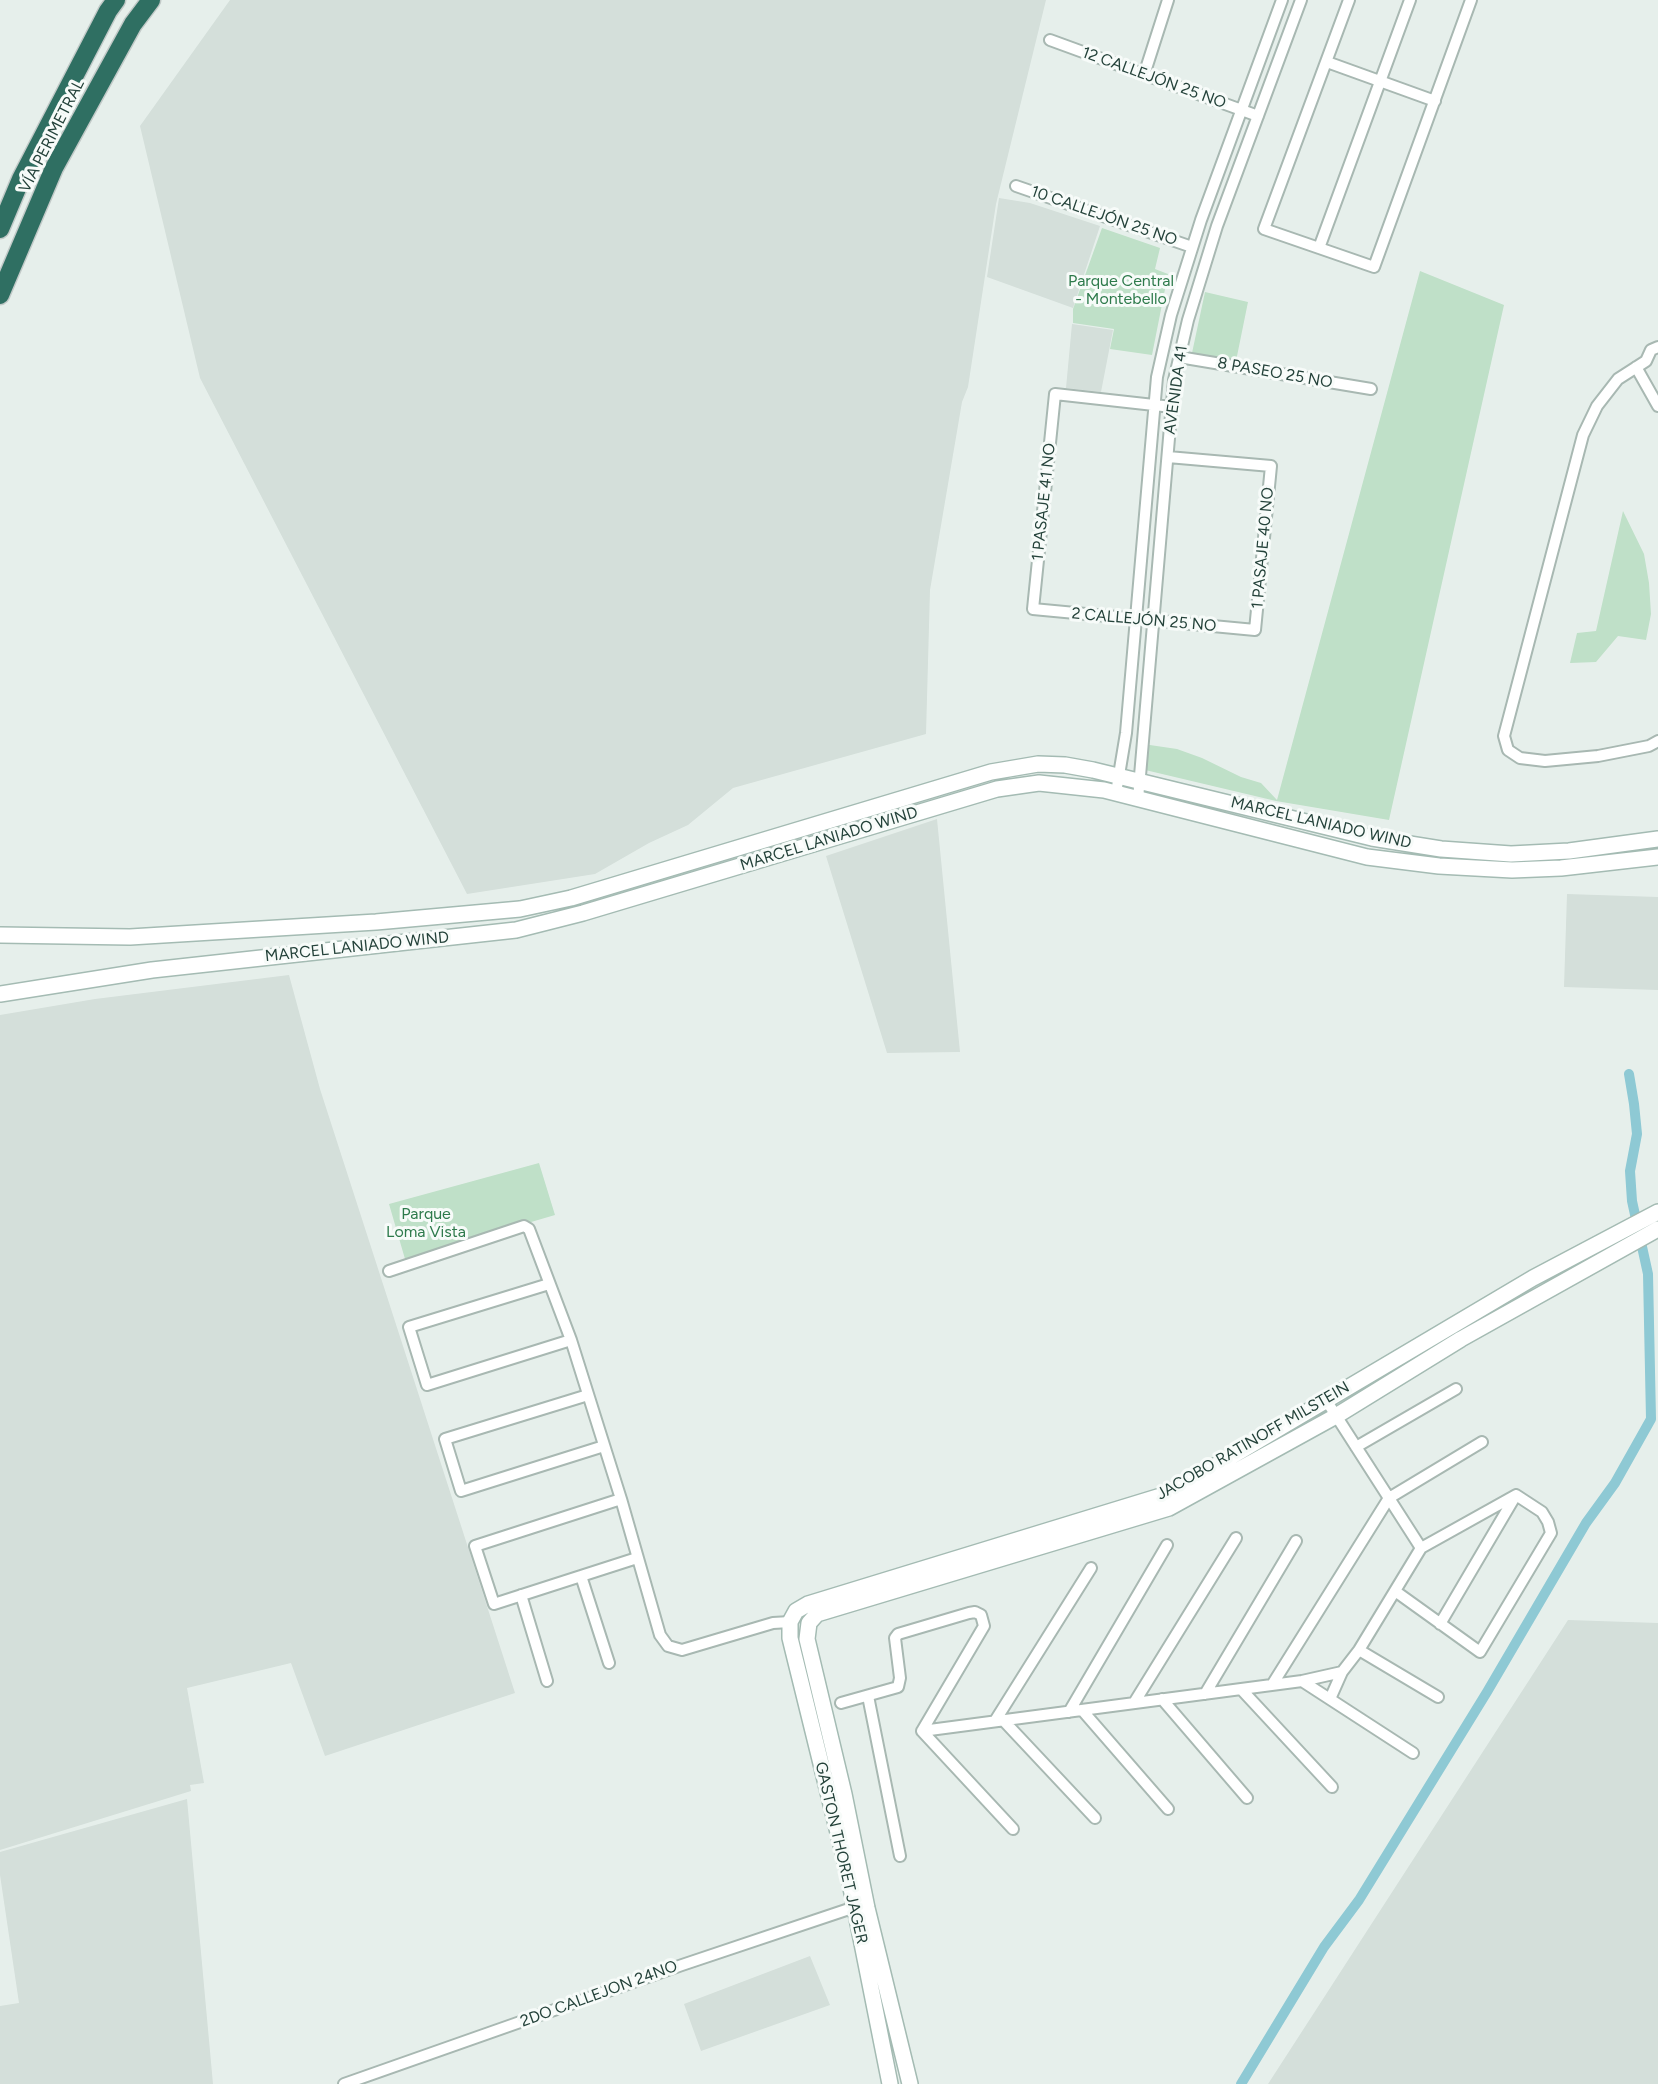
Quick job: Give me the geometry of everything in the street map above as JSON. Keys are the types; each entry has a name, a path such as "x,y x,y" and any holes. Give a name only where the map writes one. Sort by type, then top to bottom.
{"highway":[{"name":"VÍA PERIMETRAL","path":"0,229 21,179 108,11 116,0"},
{"name":"VÍA PERIMETRAL","path":"0,295 54,168 134,24 151,0"}],"main road":[{"name":"MARCEL LANIADO WIND","path":"0,935 130,937 376,922 520,909 571,898 991,772 1038,764 1065,765 1119,776 1372,838 1441,849 1511,854 1569,851 1658,839"},
{"name":"MARCEL LANIADO WIND","path":"0,994 152,970 516,930 583,913 997,789 1039,783 1069,785 1116,793 1366,858 1439,867 1512,870 1561,868 1658,858"},
{"name":"JACOBO RATINOFF MILSTEIN","path":"809,1623 817,1614 830,1608 1164,1495 1533,1278 1658,1212"},
{"name":"JACOBO RATINOFF MILSTEIN","path":"790,1622 796,1611 808,1604 1169,1508 1336,1416 1461,1339 1658,1229"},
{"name":"GASTON THORET JAGER","path":"790,1622 790,1638 855,1907 890,2084"},
{"name":"GASTON THORET JAGER","path":"809,1623 807,1639 909,2084"},
{"path":"828,1798 844,1794"}],"street":[{"path":"1144,75 1168,0"},
{"name":"AVENIDA 41","path":"1116,793 1126,733 1157,377 1171,315 1192,247 1282,0"},
{"name":"AVENIDA 41","path":"1138,799 1174,380 1188,320 1217,226 1301,0"},
{"path":"1349,0 1264,230 1374,267 1471,0"},
{"path":"1319,248 1410,0"},
{"name":"12 CALLEJÓN 25 NO","path":"1050,40 1258,116"},
{"path":"1266,42 1283,48"},
{"path":"1327,62 1435,101"},
{"name":"10 CALLEJÓN 25 NO","path":"1016,186 1192,247"},
{"path":"1658,347 1651,350 1646,361 1618,380 1611,388 1597,406 1583,435 1504,736 1508,750 1514,754 1521,758 1545,761 1598,756 1649,746 1658,741"},
{"name":"8 PASEO 25 NO","path":"1179,357 1371,389"},
{"path":"1646,361 1658,361"},
{"path":"1636,368 1658,406"},
{"name":"1 PASAJE 41 NO","path":"1033,609 1054,394 1155,405"},
{"path":"1155,405 1172,406"},
{"name":"1 PASAJE 40 NO","path":"1168,457 1271,466 1255,630"},
{"name":"2 CALLEJÓN 25 NO","path":"1033,609 1255,630"},
{"path":"389,1271 524,1226 532,1234 571,1340 621,1499 636,1558 660,1635 668,1646 682,1650 773,1623 790,1622"},
{"path":"549,1284 409,1328 427,1385 571,1340"},
{"path":"1356,1447 1456,1389"},
{"path":"588,1395 445,1439 461,1491 604,1446"},
{"path":"1326,1400 1421,1548"},
{"path":"1272,1685 1389,1498 1482,1442"},
{"path":"1330,1699 1342,1672 1359,1650 1421,1548 1516,1495"},
{"path":"1395,1592 1480,1652 1551,1533 1542,1512 1516,1495"},
{"path":"1440,1624 1516,1495"},
{"path":"621,1499 475,1546 494,1604 636,1558"},
{"path":"1134,1703 1236,1538"},
{"path":"1204,1694 1296,1540"},
{"path":"1069,1712 1167,1545"},
{"path":"999,1721 1091,1568"},
{"path":"580,1576 609,1663"},
{"path":"521,1595 547,1681"},
{"path":"841,1703 898,1687 900,1678 895,1638 898,1634 975,1612 981,1615 984,1626 922,1731"},
{"path":"1359,1650 1438,1697"},
{"path":"922,1731 1302,1681 1342,1672"},
{"path":"1302,1681 1413,1753"},
{"path":"1241,1689 1332,1787"},
{"path":"868,1696 900,1856"},
{"path":"1162,1699 1247,1798"},
{"path":"1082,1710 1168,1809"},
{"path":"999,1721 1095,1818"},
{"path":"922,1731 1013,1829"},
{"name":"2DO CALLEJON 24NO","path":"344,2084 682,1965 855,1907"}],"shaded area":[{"path":"230,0 1046,0 996,204 968,387 962,402 930,590 926,734 733,788 688,825 649,843 595,874 467,894 200,378 140,126"},
{"path":"999,198 1030,203 1100,226 1073,308 987,277"},
{"path":"1072,324 1113,330 1101,392 1066,388"},
{"path":"937,819 960,1052 887,1053 826,856"},
{"path":"1567,894 1658,897 1658,990 1564,987"},
{"path":"289,975 320,1089 515,1693 325,1756 291,1663 187,1688 204,1783 190,1785 191,1791 0,1850 0,1015 95,999"},
{"path":"1568,1620 1658,1623 1658,2084 1268,2084"},
{"path":"187,1799 213,2084 0,2084 0,2006 19,2003 0,1875 0,1852"},
{"path":"810,1956 830,2005 701,2051 684,2004"}],"green space":[{"name":"Parque Central - Montebello","path":"1102,228 1160,248 1155,269 1168,274 1152,355 1110,349 1114,329 1073,323 1073,309"},
{"path":"1420,271 1504,305 1389,820 1276,801 1141,769 1143,744 1177,749 1241,777 1261,783 1277,800"},
{"path":"1205,292 1248,302 1236,361 1192,353"},
{"path":"1623,511 1644,554 1651,614 1646,640 1618,636 1596,662 1570,663 1577,633 1596,631"},
{"name":"Parque Loma Vista","path":"539,1163 555,1215 405,1259 389,1204"}],"waterway":[{"path":"1241,2084 1324,1947 1359,1900 1487,1692 1586,1523 1615,1483 1651,1419 1648,1274 1632,1201 1630,1171 1637,1134 1629,1074"}]}
